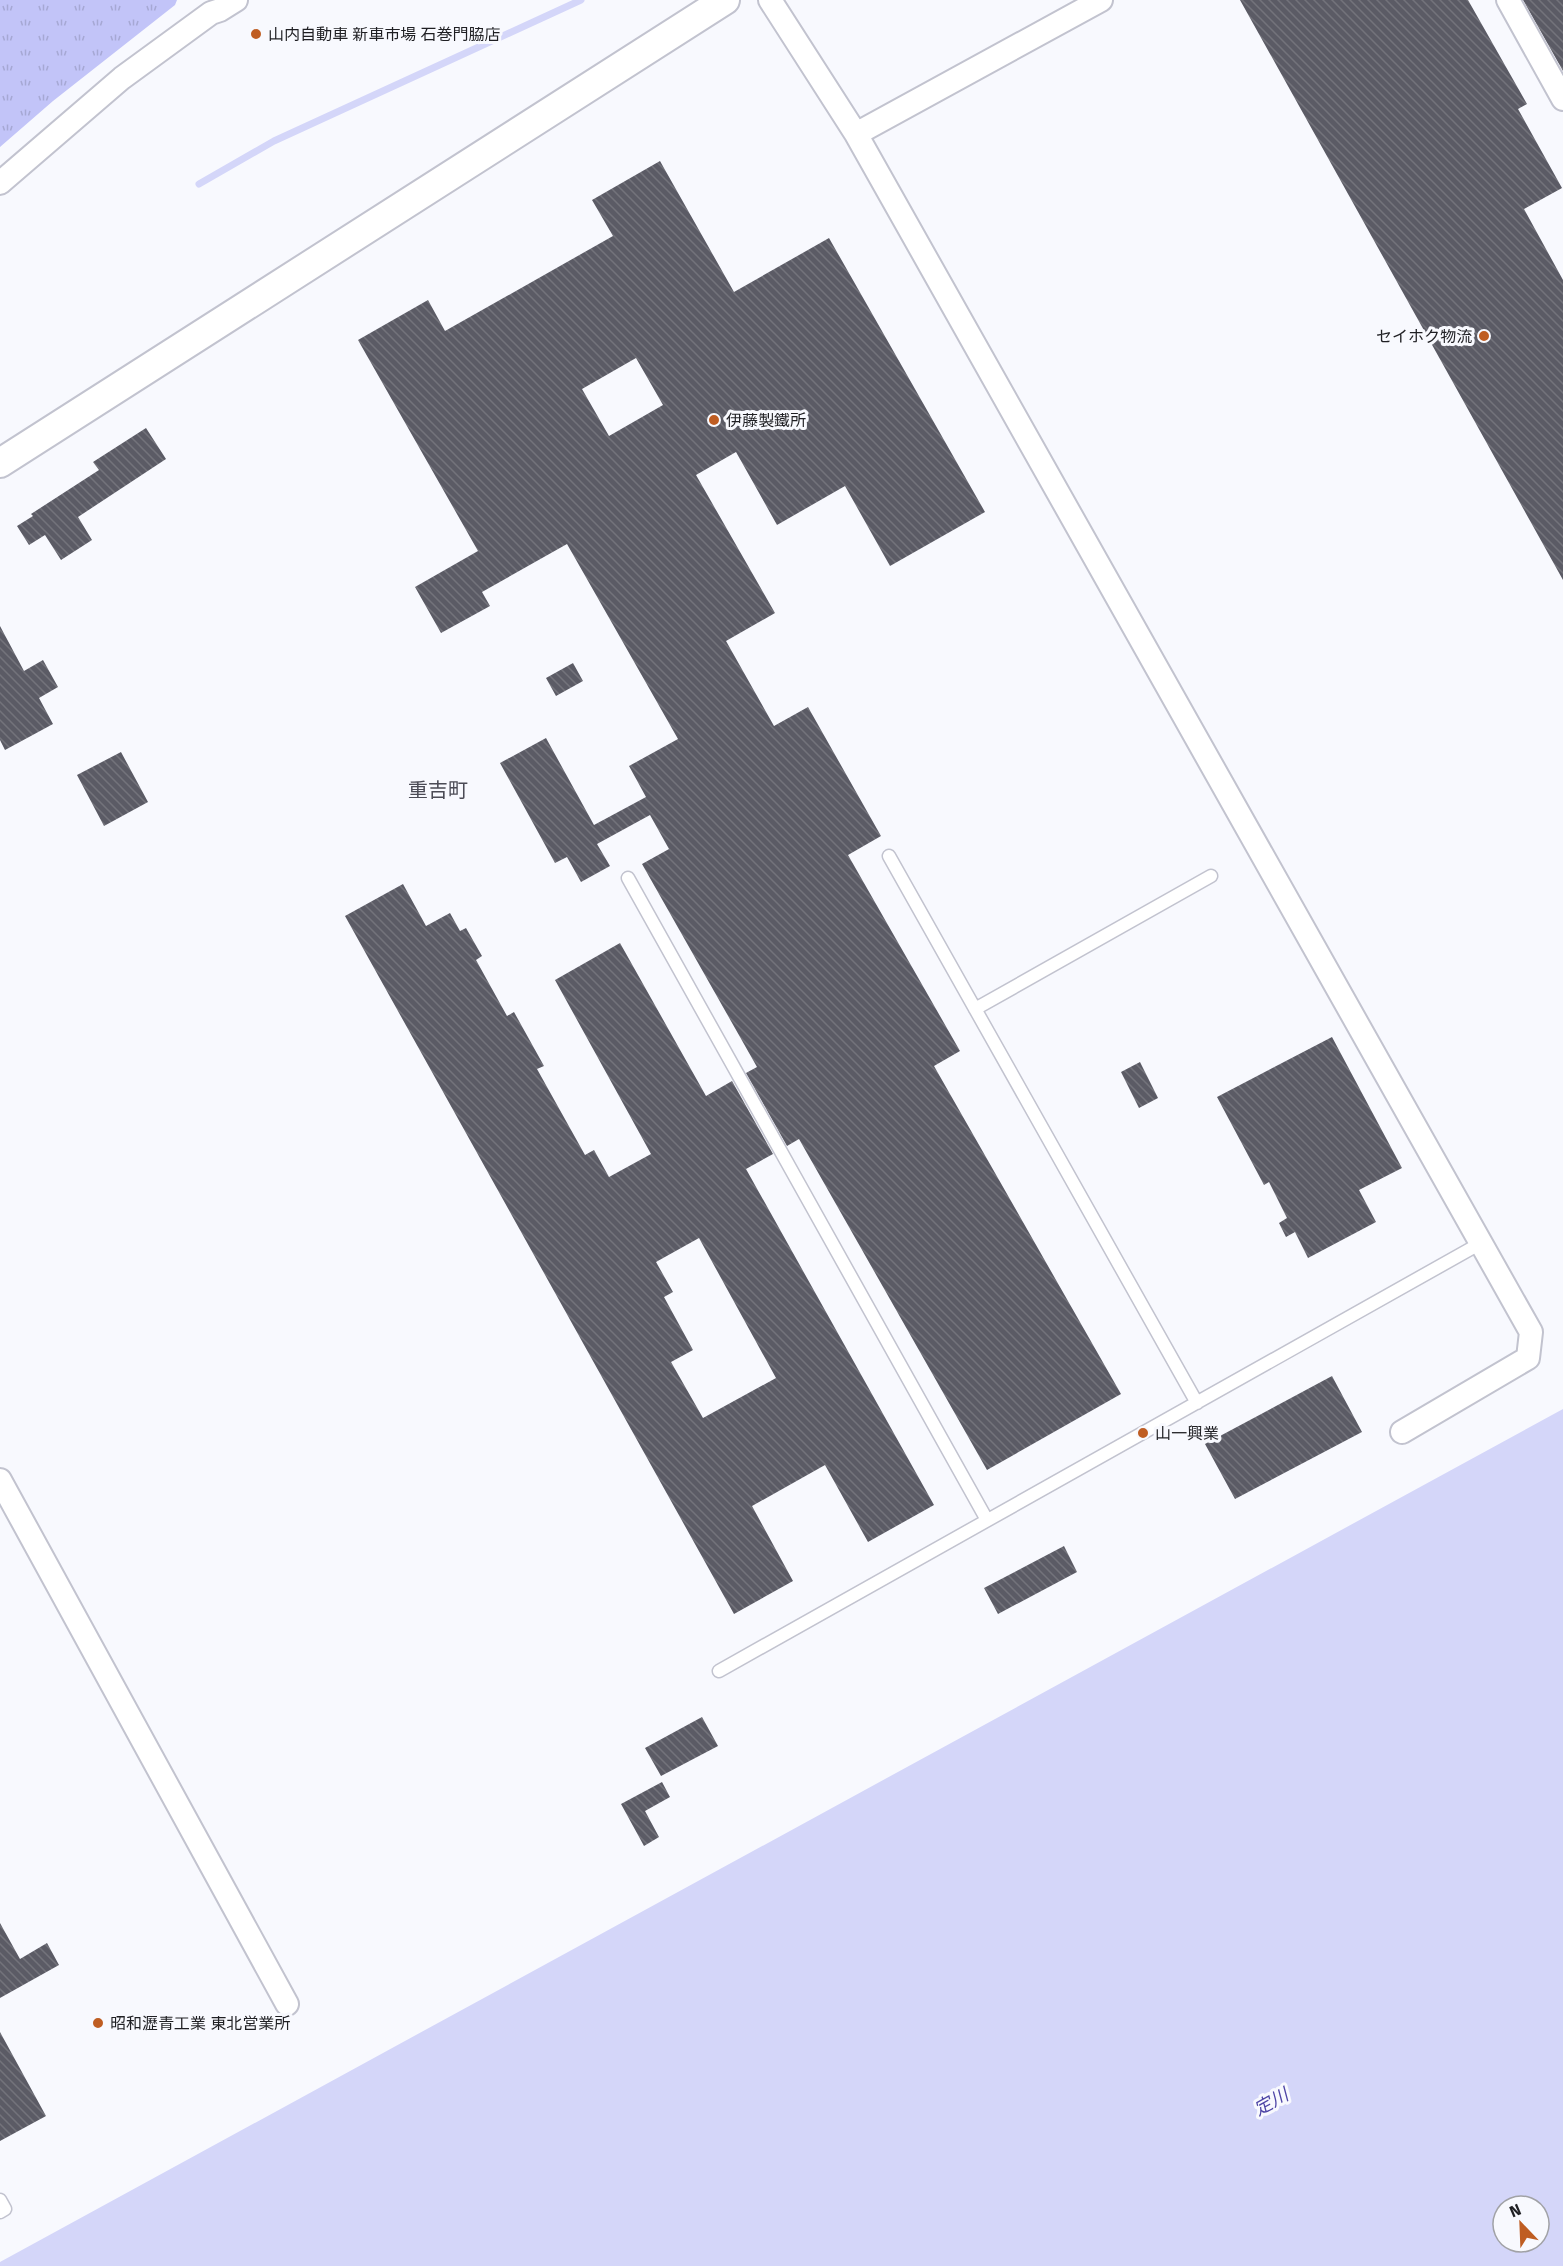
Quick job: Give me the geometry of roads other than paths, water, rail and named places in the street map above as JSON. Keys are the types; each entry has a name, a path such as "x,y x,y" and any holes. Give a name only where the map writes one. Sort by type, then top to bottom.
{"street":[{"path":"0,183 208,6 220,10 236,0"},
{"path":"0,463 724,0"},
{"path":"770,0 856,134 1531,1332 1528,1358 1401,1432"},
{"path":"856,134 1101,0"},
{"path":"1508,0 1563,99"},
{"path":"0,1480 287,2004"}],"lane":[{"path":"889,856 1197,1403"},
{"path":"975,1009 1211,876"},
{"path":"628,878 987,1520"},
{"path":"719,1671 1481,1244"},
{"path":"0,2200 5,2209 0,2212"}],"water":[{"name":"定川","path":"1563,1409 1563,2266 0,2266 0,2262"}],"waterway":[{"path":"199,184 274,141 581,0"}],"place":[{"name":"山内自動車 新車市場 石巻門脇店","path":"256,34"},
{"name":"セイホク物流","path":"1484,336"},
{"name":"伊藤製鐵所","path":"714,420"},
{"name":"山一興業","path":"1143,1433"},
{"name":"昭和瀝青工業 東北営業所","path":"98,2023"}],"district":[{"name":"重吉町","path":"438,790"}]}
